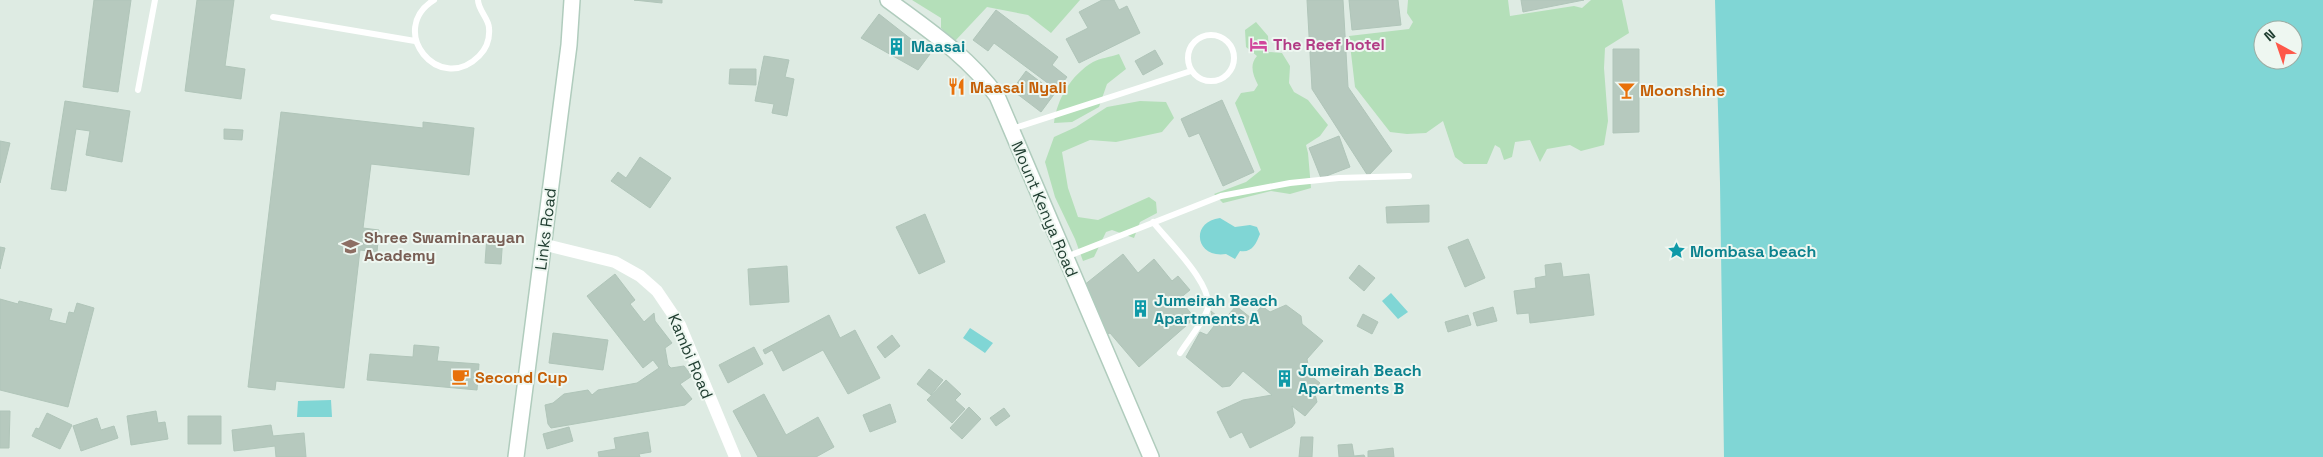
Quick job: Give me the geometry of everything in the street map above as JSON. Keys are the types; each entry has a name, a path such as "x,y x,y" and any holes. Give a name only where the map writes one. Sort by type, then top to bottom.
{"main road":[{"name":"Links Road","path":"516,457 569,45 572,0"},
{"name":"Mount Kenya Road","path":"888,0 961,55 982,76 997,96 1151,457"}],"street":[{"name":"Kambi Road","path":"542,244 615,262 640,276 656,291 680,325 735,457"}],"lane":[{"path":"138,90 155,0"},
{"path":"434,0 419,15 415,27 415,41 427,60 447,70 469,66 486,50 490,27 475,1"},
{"path":"274,17 415,41"},
{"path":"1215,35 1227,41 1234,52 1234,65 1226,77 1214,82 1201,80 1191,71 1188,58 1192,45 1202,37 1215,35"},
{"path":"1011,129 1191,71"},
{"path":"1066,257 1221,196 1290,182 1339,178 1409,176"},
{"path":"1153,222 1197,274 1208,297 1208,310 1180,353"}],"green space":[{"path":"912,0 1080,0 1051,33 1028,15 987,7 955,41 941,28 941,18"},
{"path":"1408,0 1508,0 1510,16 1574,6 1582,8 1591,0 1622,0 1629,33 1605,48 1604,68 1608,121 1604,145 1581,151 1570,145 1547,149 1540,162 1530,140 1515,142 1512,157 1504,160 1500,148 1495,145 1487,164 1464,164 1455,157 1443,121 1426,133 1407,134 1390,132 1355,87 1349,36 1409,29 1413,22 1407,13"},
{"path":"1256,22 1268,36 1269,52 1282,53 1290,66 1289,83 1294,92 1308,100 1328,125 1320,136 1306,145 1311,188 1290,194 1271,191 1223,203 1214,194 1246,182 1261,170 1235,103 1241,93 1254,91 1258,85 1252,66 1257,56 1246,47 1245,30"},
{"path":"1119,54 1126,69 1107,84 1099,107 1072,122 1054,123 1058,105 1066,88 1078,74 1085,67 1096,61"},
{"path":"1140,101 1166,102 1174,118 1162,132 1116,142 1090,140 1062,152 1068,188 1078,217 1098,220 1149,197 1156,202 1157,213 1140,222 1134,238 1112,230 1106,232 1094,257 1083,261 1055,197 1045,162 1054,137 1076,127 1107,107"}],"water":[{"path":"1715,0 2323,0 2323,457 1724,457"},
{"path":"1220,218 1235,227 1250,225 1257,227 1260,234 1253,247 1248,251 1240,251 1235,259 1226,254 1216,254 1208,251 1200,239 1200,232 1210,221"},
{"path":"1391,293 1408,312 1398,319 1382,301"},
{"path":"970,328 993,343 985,353 963,338"},
{"path":"331,400 332,417 297,417 298,401"}],"building":[{"path":"94,0 131,0 118,92 83,87"},
{"path":"197,0 234,0 225,66 245,69 241,99 185,91"},
{"path":"634,0 662,0 662,3"},
{"path":"1102,0 1114,0 1119,10 1127,6 1140,33 1079,63 1066,39 1088,28 1079,12"},
{"path":"1307,0 1343,0 1348,87 1392,151 1368,176 1312,89"},
{"path":"1349,0 1398,0 1401,25 1352,30"},
{"path":"1521,0 1584,0 1523,12"},
{"path":"996,10 1058,57 1052,65 1067,77 1057,90 994,43 988,51 973,40"},
{"name":"Maasai","path":"879,14 930,54 918,70 861,38"},
{"name":"Moonshine","path":"1613,49 1639,49 1639,132 1613,133"},
{"path":"1155,50 1163,64 1143,75 1135,61"},
{"path":"764,56 789,60 785,77 794,79 787,116 772,113 774,104 755,101"},
{"path":"730,69 756,69 756,85 729,84"},
{"path":"1026,71 1055,93 1041,112 1012,90"},
{"path":"1222,100 1254,172 1223,186 1199,133 1189,137 1181,119"},
{"path":"65,101 130,111 122,162 86,155 90,131 76,129 66,191 51,189"},
{"path":"281,112 423,128 423,122 474,128 469,175 371,164 363,228 379,230 377,252 360,250 344,388 276,381 275,390 248,387"},
{"path":"224,129 243,130 242,140 224,139"},
{"path":"1339,136 1350,167 1321,178 1309,148"},
{"path":"0,141 10,143 0,183"},
{"path":"640,157 671,178 650,208 611,181 618,172 626,178"},
{"path":"1429,205 1429,222 1387,223 1386,207"},
{"path":"925,214 945,262 919,274 896,227"},
{"path":"487,235 503,236 501,264 485,263"},
{"path":"1468,239 1485,278 1465,287 1448,247"},
{"path":"0,247 5,248 0,269"},
{"name":"Jumeirah Beach Apartments A","path":"1123,254 1138,273 1154,259 1172,281 1178,276 1190,290 1179,299 1195,318 1139,367 1110,333 1105,335 1083,286"},
{"path":"1561,263 1563,277 1589,274 1594,315 1530,323 1529,313 1517,314 1514,291 1536,288 1535,278 1546,276 1545,265"},
{"path":"1359,265 1375,278 1364,291 1349,278"},
{"path":"787,266 789,302 750,305 748,269"},
{"path":"615,274 635,300 630,304 644,322 654,313 655,321 672,343 665,348 668,365 671,368 684,366 692,376 680,384 692,399 685,405 551,428 548,424 545,405 553,403 564,394 588,390 592,395 598,390 637,383 659,368 653,360 643,368 587,296"},
{"path":"0,299 18,304 19,301 52,309 49,320 66,324 69,312 74,313 77,303 94,308 68,407 0,390"},
{"name":"Jumeirah Beach Apartments B","path":"1286,305 1301,316 1302,324 1323,341 1307,359 1310,375 1320,383 1314,390 1317,402 1305,416 1292,406 1295,423 1292,427 1250,448 1242,432 1230,438 1217,412 1243,400 1272,395 1243,371 1230,386 1222,387 1186,357 1200,332 1207,335 1214,326 1211,311 1223,321 1236,306 1251,318 1262,306 1270,312"},
{"path":"1493,307 1497,321 1477,326 1473,313"},
{"path":"1363,314 1378,322 1372,334 1357,326"},
{"path":"829,315 840,338 855,330 880,378 848,394 823,350 783,371 772,350 765,354 763,350"},
{"path":"1468,315 1471,325 1448,332 1445,322"},
{"path":"553,333 608,340 603,370 549,363"},
{"path":"892,335 900,346 885,358 877,347"},
{"path":"414,345 439,347 437,361 479,364 477,390 367,380 370,354 413,357"},
{"path":"754,347 763,364 728,383 719,365"},
{"path":"929,369 943,380 931,395 917,384"},
{"path":"946,380 961,394 955,400 965,409 952,423 927,400"},
{"path":"764,394 786,435 818,417 834,447 816,457 758,457 733,411"},
{"path":"890,404 896,422 870,432 863,415"},
{"path":"969,407 981,419 962,439 950,428"},
{"path":"1004,408 1010,416 996,426 990,418"},
{"path":"0,411 10,411 9,448 0,448"},
{"path":"156,411 158,423 165,422 168,439 131,445 127,416"},
{"path":"47,413 72,425 60,449 32,436 36,428 39,429"},
{"path":"188,416 221,416 221,444 188,444"},
{"path":"97,418 101,430 114,426 118,438 81,451 73,426"},
{"path":"271,425 273,436 304,433 306,457 276,457 275,446 234,451 232,430"},
{"path":"569,427 573,441 547,449 543,434"},
{"path":"648,432 651,452 639,454 640,457 599,457 598,452 616,449 614,438"},
{"path":"1301,437 1313,437 1312,457 1299,457"},
{"path":"1352,444 1354,456 1364,455 1365,457 1339,457 1338,445"},
{"path":"1393,448 1394,457 1368,457 1368,451"}],"place":[{"name":"The Reef hotel","path":"1259,44"},
{"name":"Maasai","path":"897,46"},
{"name":"Maasai Nyali","path":"956,87"},
{"name":"Moonshine","path":"1626,90"},
{"name":"Shree Swaminarayan Academy","path":"350,246"},
{"name":"Mombasa beach","path":"1676,251"},
{"name":"Jumeirah Beach Apartments A","path":"1140,309"},
{"name":"Second Cup","path":"461,377"},
{"name":"Jumeirah Beach Apartments B","path":"1284,379"}]}
